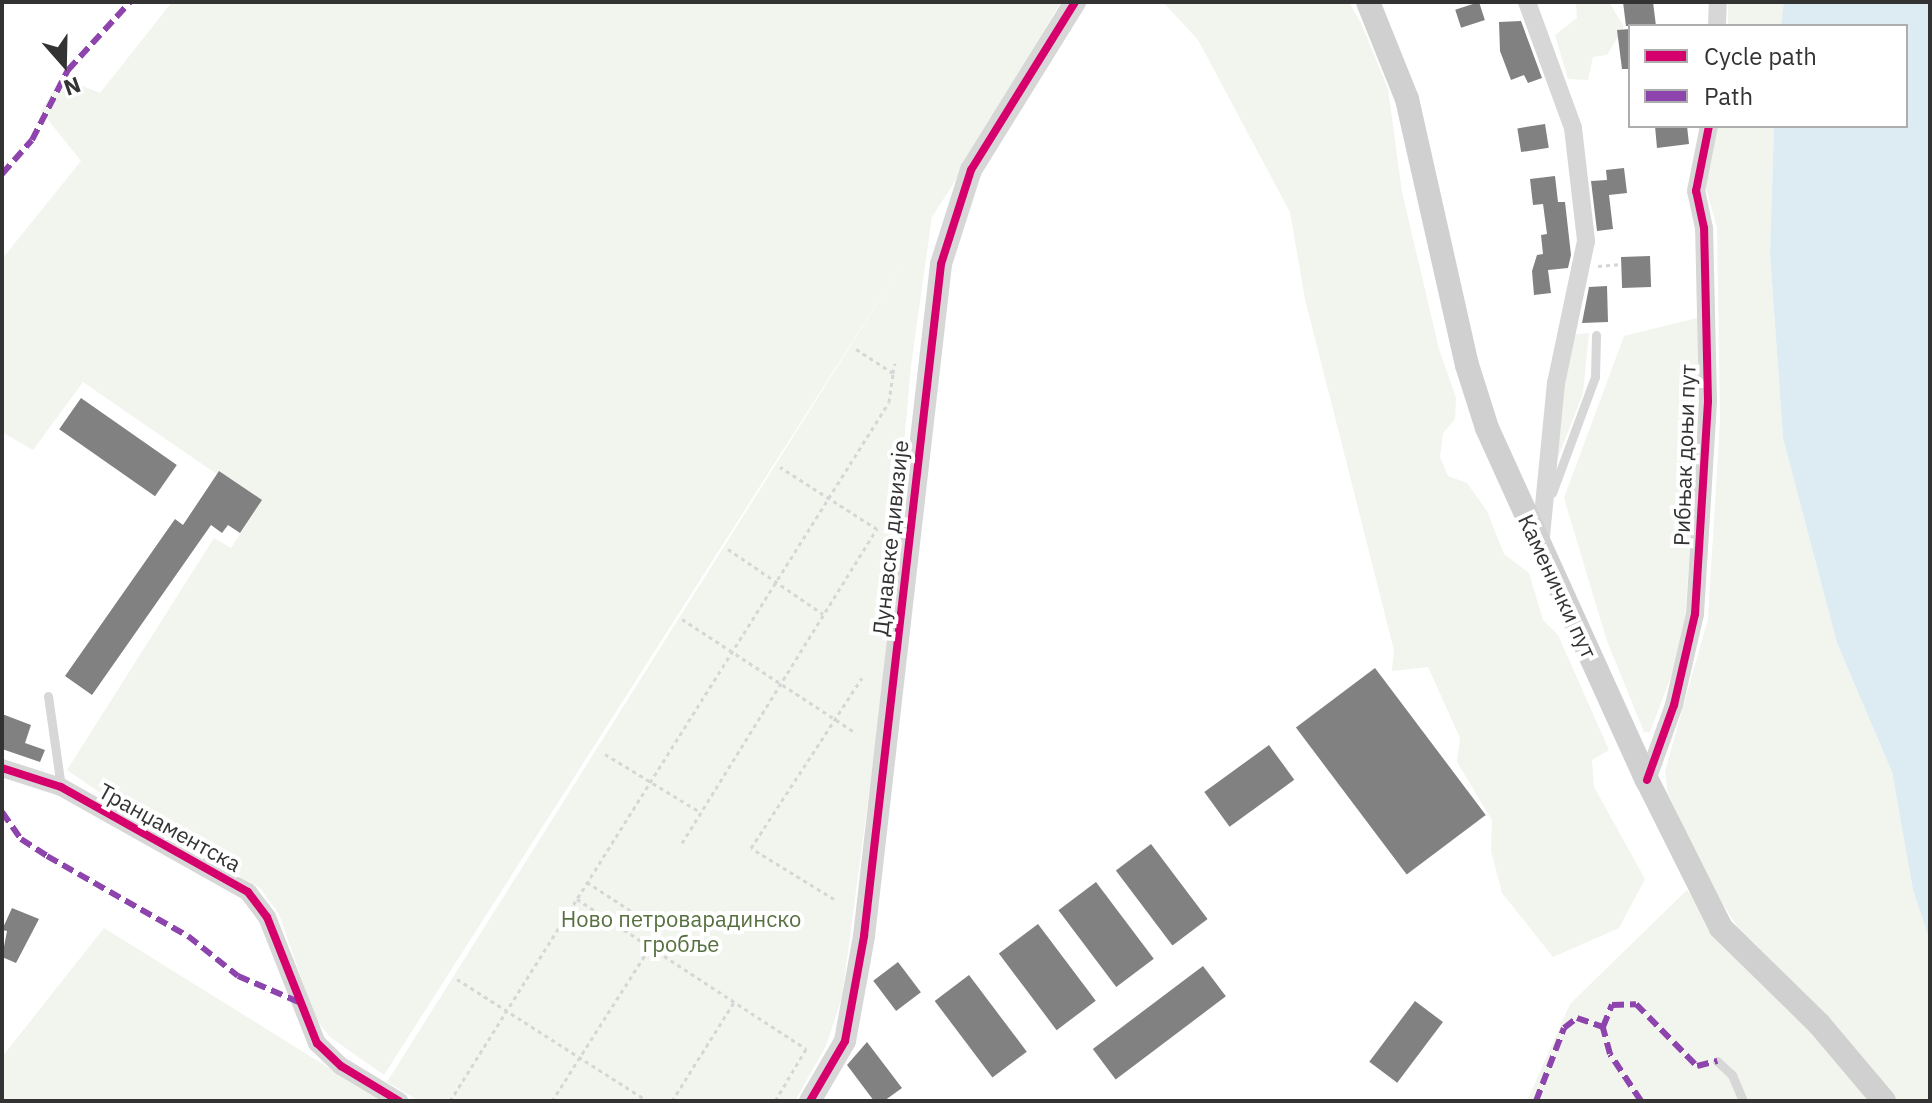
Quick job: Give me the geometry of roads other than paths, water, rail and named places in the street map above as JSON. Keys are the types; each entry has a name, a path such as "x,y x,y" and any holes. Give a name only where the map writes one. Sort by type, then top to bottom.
{"main road":[{"name":"Каменички пут","path":"1368,2 1411,114 1470,374 1487,428 1647,780 1721,928 1819,1024 1884,1101"}],"street":[{"name":"Дунавске дивизије","path":"810,1101 845,1041 864,936 941,264 971,170 1075,2"},
{"path":"1527,2 1573,128 1586,241 1583,267 1556,383 1540,547"},
{"path":"1717,24 1718,2"},
{"name":"Рибњак доњи пут","path":"1647,780 1674,705 1695,614 1708,401 1704,228 1696,191 1709,128"},
{"name":"Транџаментска","path":"2,768 61,787 248,892 267,917 317,1043 341,1066 399,1101"}],"lane":[{"path":"1546,507 1595,377 1596,335"},
{"path":"48,696 61,787"},
{"path":"1717,1061 1732,1075 1743,1101"}],"park label":[{"name":"Ново петроварадинско гробље","path":"681,930"}]}
